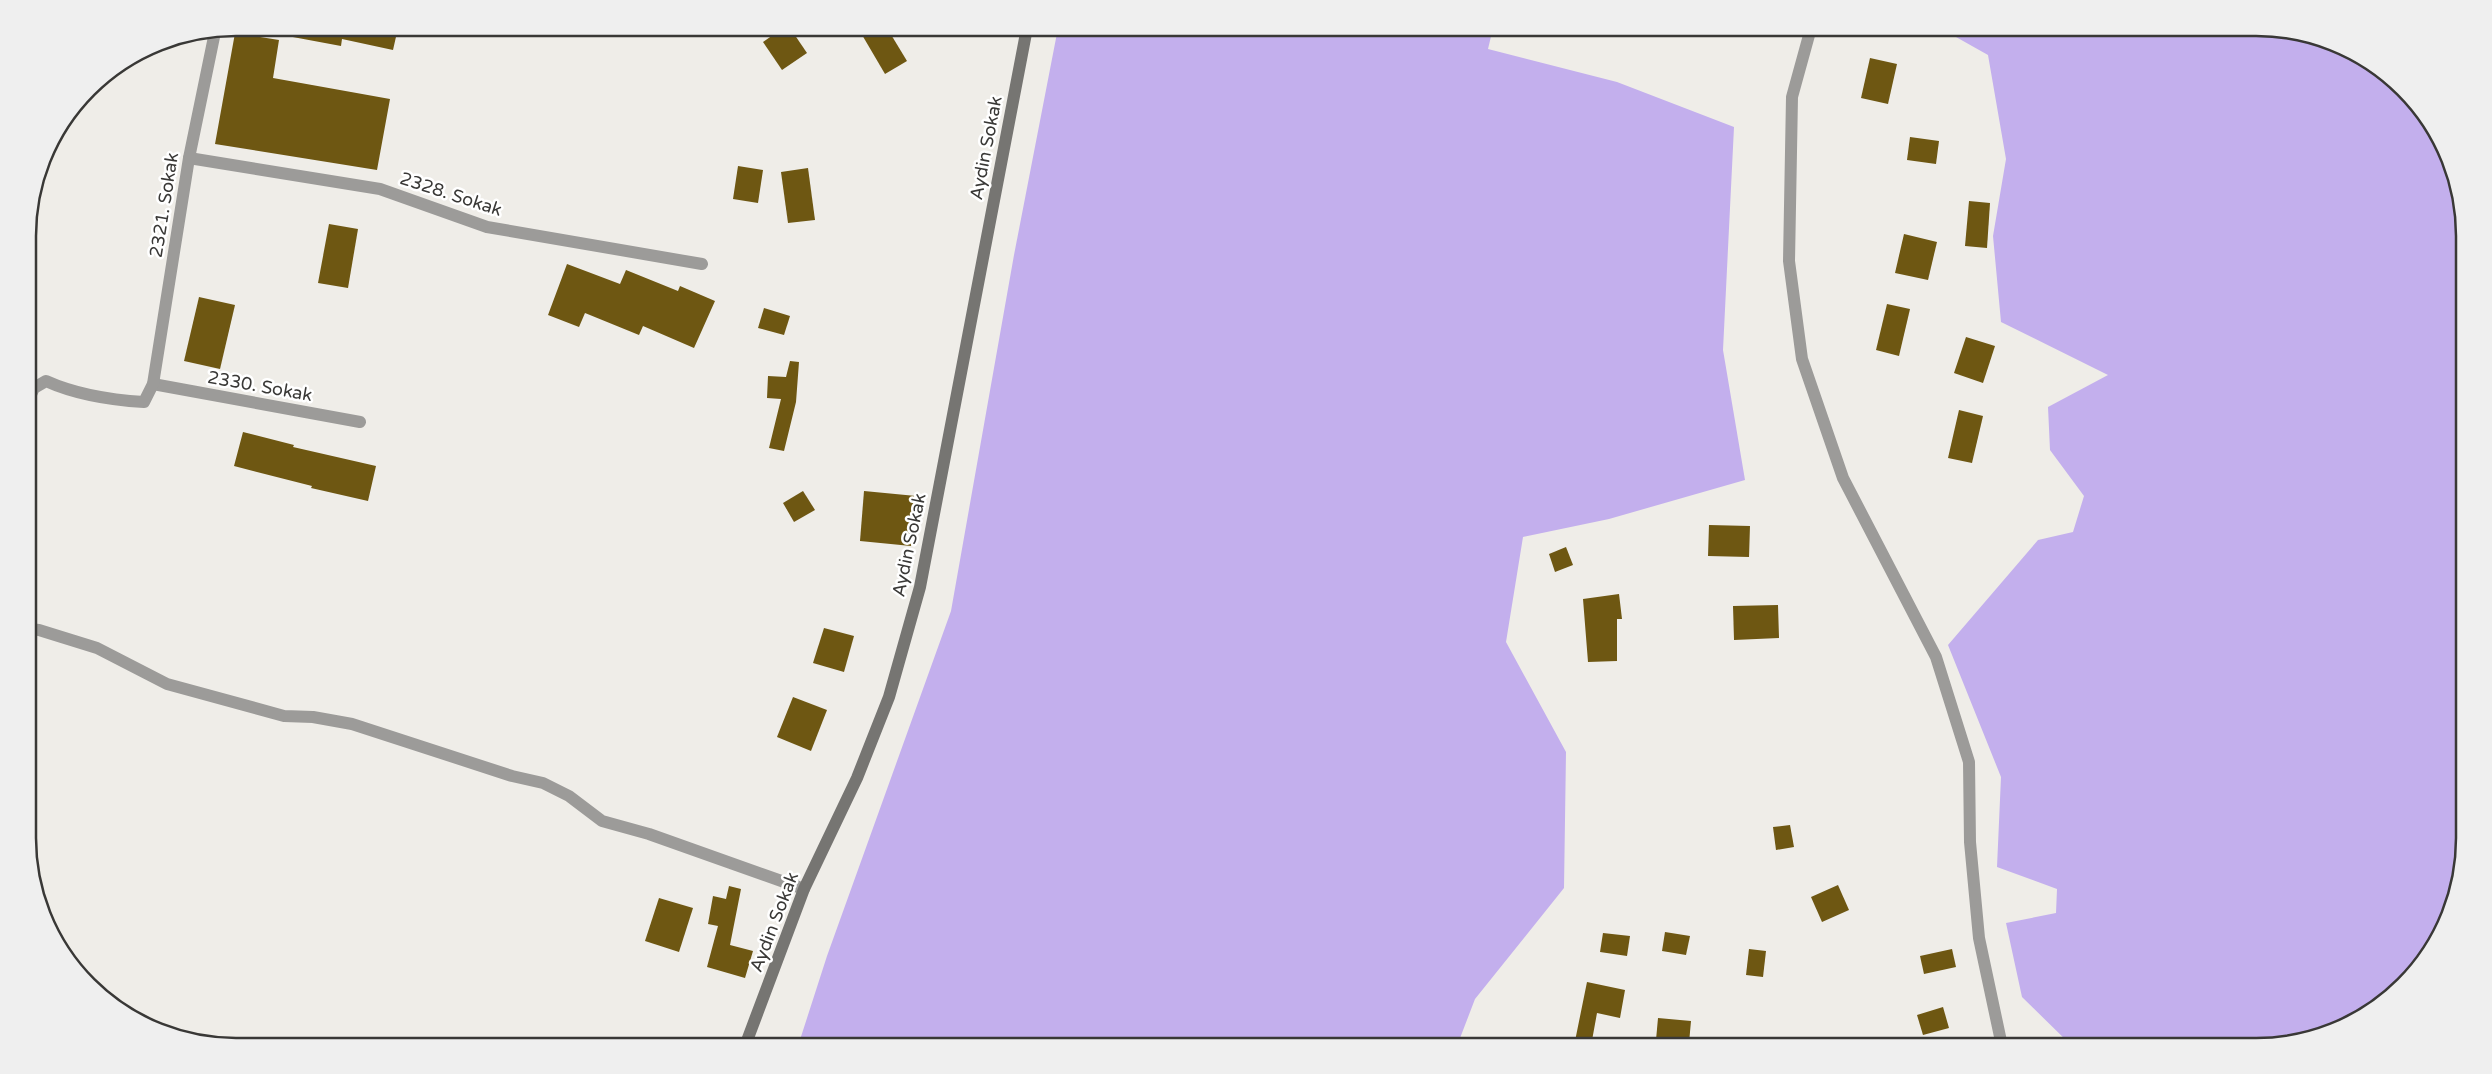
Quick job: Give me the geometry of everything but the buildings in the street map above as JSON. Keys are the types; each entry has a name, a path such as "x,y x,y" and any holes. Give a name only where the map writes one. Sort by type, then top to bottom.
{"street":[{"name":"Aydin Sokak","path":"748,1038 804,889 857,778 889,697 920,587 1025,36"},
{"path":"1809,36 1792,97 1789,261 1802,359 1843,478 1936,656 1969,762 1970,842 1979,938 2000,1038"},
{"name":"2321. Sokak","path":"153,384 189,158 214,38"},
{"name":"2328. Sokak","path":"189,158 380,189 487,228 702,264"},
{"path":"36,387 46,381 65,390 114,400 144,402 153,384"},
{"name":"2330. Sokak","path":"153,384 360,422"},
{"path":"36,630 97,648 167,684 284,716 313,717 352,724 512,776 543,783 569,796 602,821 649,834 804,889"}],"shaded area":[{"path":"1056,36 1491,36 1488,49 1617,82 1734,127 1723,350 1745,480 1609,519 1523,537 1506,642 1566,752 1564,888 1475,999 1460,1038 801,1038 827,956 951,611 1014,255"},
{"path":"1954,36 2255,36 2295,40 2332,51 2356,63 2388,86 2406,104 2422,125 2441,160 2452,197 2456,237 2456,837 2454,864 2441,914 2429,938 2406,970 2388,988 2367,1004 2332,1023 2295,1034 2255,1038 2064,1038 2022,997 2006,923 2056,913 2057,889 1997,867 2001,777 1948,645 2038,540 2073,532 2084,496 2050,450 2048,407 2108,375 2001,322 1993,236 2006,159 1988,55"}]}
